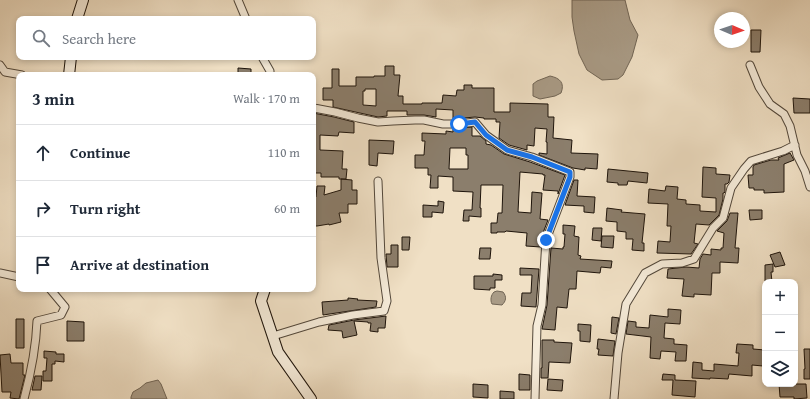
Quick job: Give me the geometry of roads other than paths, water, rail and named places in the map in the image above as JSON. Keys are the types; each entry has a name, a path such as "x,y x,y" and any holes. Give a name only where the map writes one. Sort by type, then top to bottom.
{"street":[{"path":"79,16 83,0"},
{"path":"238,0 245,16"},
{"path":"69,72 71,60"},
{"path":"264,60 271,72"},
{"path":"0,65 5,72 16,74"},
{"path":"750,65 759,87 770,104 784,114 790,126 797,155 805,171 810,187"},
{"path":"316,108 378,122 394,120 424,120 443,124 459,124 475,122 486,135 507,150 532,157 570,172 570,177 546,240 542,305 537,326 535,399"},
{"path":"614,399 618,353 626,304 644,273 662,264 682,263 694,259 712,228 723,218 730,188 744,169 752,161 783,151 795,145"},
{"path":"273,336 319,322 353,315 384,311 387,301 381,258 378,181"},
{"path":"0,273 16,276"},
{"path":"24,399 33,367 37,340 37,321 62,315 65,307 52,292"},
{"path":"264,292 261,301 278,352 311,399"}]}
